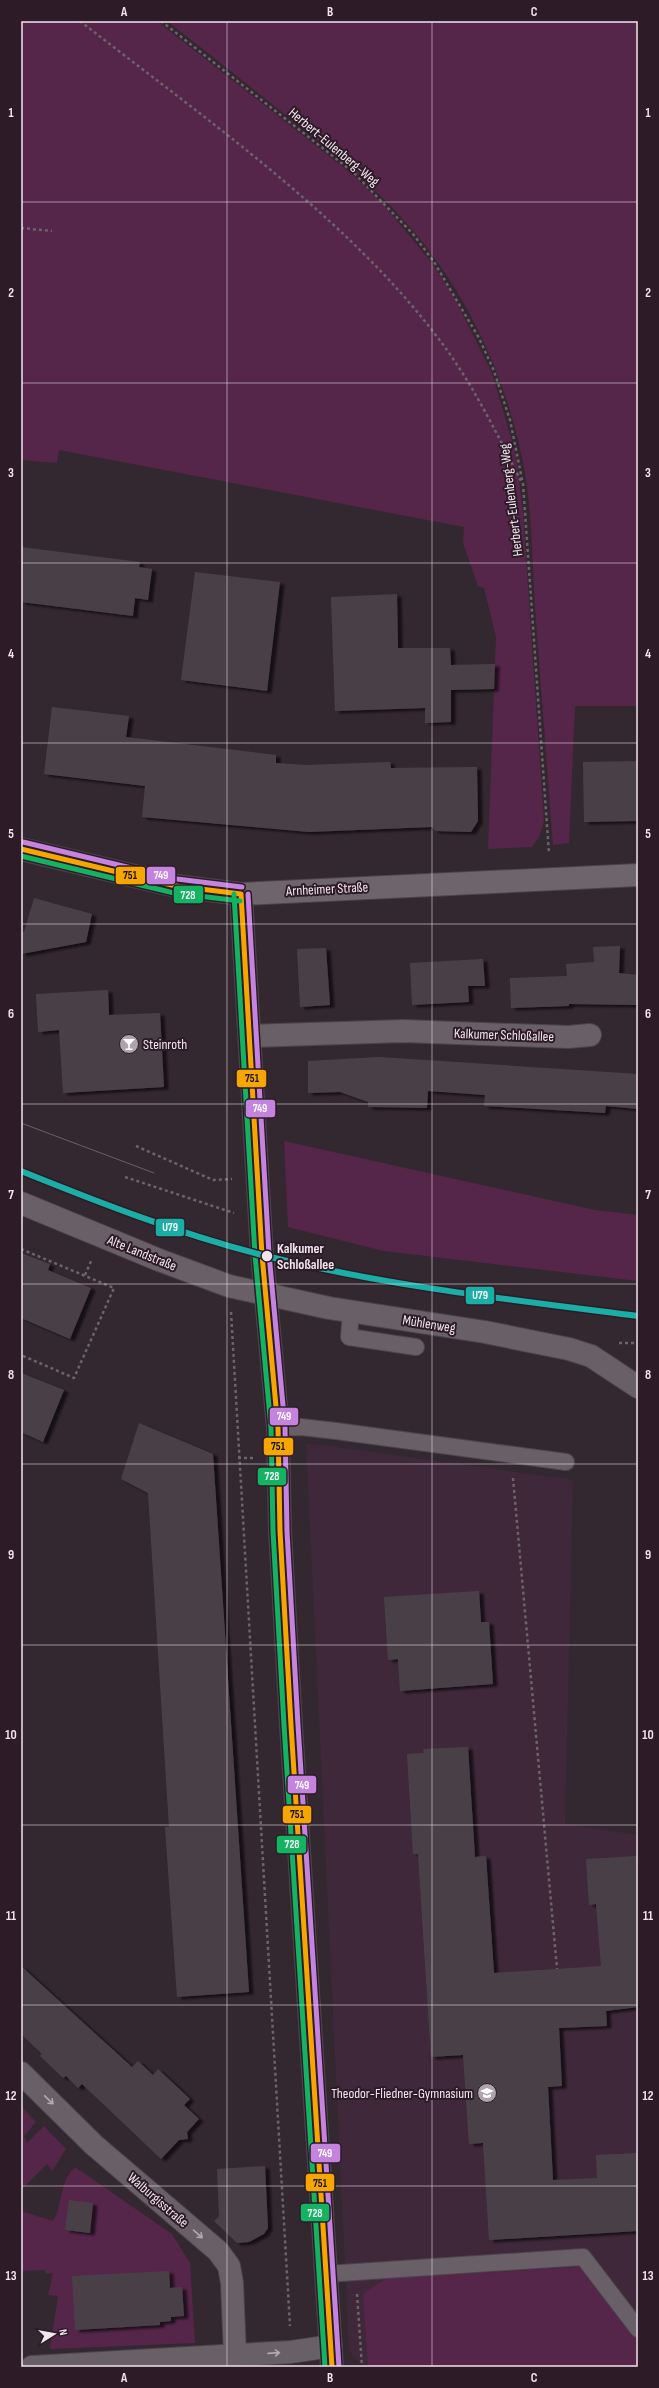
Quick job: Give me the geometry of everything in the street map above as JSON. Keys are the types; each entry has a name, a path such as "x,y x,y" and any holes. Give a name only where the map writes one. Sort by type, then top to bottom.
{"main road":[{"name":"Arnheimer Straße","path":"21,849 176,886 241,894 638,875"},
{"path":"241,894 260,1222 278,1428 280,1531 286,1640 331,2357"}],"street":[{"name":"Kalkumer Schloßallee","path":"250,1036 403,1031 568,1037 590,1034"},
{"name":"Alte Landstraße","path":"21,1203 229,1286 266,1296"},
{"name":"Mühlenweg","path":"266,1296 351,1312 564,1347 592,1356 638,1387"},
{"name":"Walburgisstraße","path":"21,2073 94,2145 218,2252 229,2266 232,2283 235,2355"},
{"path":"32,2367 291,2352 331,2357"}],"lane":[{"path":"351,1312 349,1337 416,1347"},
{"path":"278,1428 301,1427 336,1431 566,1462"},
{"path":"326,2274 583,2257 638,2329"}],"path":[{"path":"80,21 279,178 370,259 438,337 462,372 523,484"},
{"name":"Herbert-Eulenberg-Weg","path":"161,21 353,172 412,234 456,296 479,338 494,371 510,420 523,484 551,879"},
{"path":"21,228 52,231"},
{"path":"136,1146 213,1180 258,1178"},
{"path":"124,1177 260,1222"},
{"path":"21,1249 114,1288 74,1378 21,1355"},
{"path":"229,1286 291,2352"},
{"path":"511,1454 557,1969"},
{"path":"238,1458 260,1458"},
{"path":"356,2272 362,2367"}],"shaded area":[{"path":"21,21 157,21 352,174 383,204 432,263 455,299 492,373 516,455 523,512 544,821 539,837 532,847 488,849 496,637 484,588 478,586 463,543 464,527 59,450 57,463 21,460"},
{"path":"167,21 638,21 638,706 575,706 569,843 553,845 536,622 532,537 525,473 514,423 505,394 481,336 467,308 433,256 388,203 360,176 330,151"},
{"path":"284,1141 595,1210 638,1215 638,1281 384,1251 288,1227"},
{"name":"Theodor-Fliedner-Gymnasium","path":"306,1443 573,1480 565,1824 638,1835 638,2367 363,2367 349,2351"},
{"path":"21,2106 36,2122 24,2136 27,2143 44,2126 66,2149 52,2171 47,2164 23,2188"},
{"path":"75,2167 172,2234 190,2263 195,2343 50,2349 58,2296 48,2295 53,2273 46,2274 45,2270 21,2271 21,2211 53,2221 58,2209 66,2179"},
{"path":"584,2267 638,2336 638,2367 368,2367 363,2294 387,2278"}],"building":[{"path":"21,547 140,562 139,567 152,569 148,600 135,598 133,616 21,602"},
{"path":"195,572 280,582 267,691 181,680"},
{"path":"397,594 398,648 450,648 451,665 495,664 494,689 451,690 451,722 425,723 425,708 335,711 331,597"},
{"path":"52,707 129,716 126,737 276,755 276,763 306,765 390,762 391,768 477,767 478,821 471,832 435,831 432,827 309,832 142,817 145,786 44,774"},
{"path":"638,761 638,821 584,822 583,762"},
{"path":"34,898 92,914 86,942 21,954 21,933 24,932"},
{"path":"620,946 619,973 638,975 638,1005 569,1004 569,1006 511,1008 510,978 567,976 566,964 594,962 593,947"},
{"path":"326,948 330,1005 300,1007 297,949"},
{"path":"483,959 485,986 468,986 469,1002 412,1005 410,963"},
{"path":"108,990 109,1015 160,1013 164,1087 63,1093 59,1030 38,1032 36,994"},
{"path":"379,1057 638,1074 638,1109 606,1106 605,1113 484,1106 485,1095 428,1091 427,1108 368,1107 368,1102 340,1092 308,1093 308,1061"},
{"path":"21,1253 50,1264 48,1270 91,1288 70,1339 21,1318"},
{"path":"21,1373 64,1390 43,1442 21,1432"},
{"path":"139,1423 213,1454 249,1992 177,1997 165,1827 169,1827 148,1493 121,1479"},
{"path":"479,1591 481,1622 489,1622 493,1684 400,1691 398,1659 388,1660 384,1597"},
{"path":"468,1747 475,1857 486,1856 494,1973 601,1966 596,1904 589,1905 586,1859 638,1856 638,2007 606,2011 607,2026 559,2028 562,2086 548,2087 553,2180 597,2178 596,2155 638,2153 638,2231 489,2240 483,2143 469,2144 463,2055 431,2057 418,1854 413,1854 407,1754 424,1753 423,1749"},
{"path":"21,1966 132,2067 138,2061 153,2075 158,2069 190,2099 184,2105 199,2119 187,2132 188,2139 179,2140 161,2159 82,2084 78,2088 66,2076 63,2078 40,2056 42,2054 21,2034"},
{"path":"265,2166 268,2228 264,2234 249,2242 237,2243 214,2221 219,2216 217,2169"},
{"path":"69,2200 93,2203 90,2233 65,2230"},
{"path":"169,2271 170,2288 182,2287 184,2316 171,2317 171,2321 160,2322 160,2325 75,2330 72,2276"}],"tram line":[{"path":"21,1123 154,1173"}],"transit line":[{"name":"749","path":"23,842 177,879 242,887"},
{"name":"751","path":"21,849 176,886 241,894"},
{"name":"728","path":"21,856 174,893 240,901"},
{"name":"728","path":"234,894 255,1255 271,1428 273,1531 284,1725 325,2367"},
{"name":"751","path":"241,894 262,1255 278,1428 280,1531 291,1725 332,2367"},
{"name":"749","path":"248,894 269,1254 285,1427 287,1531 298,1725 339,2367"},
{"name":"U79","path":"21,1171 80,1195 171,1228 262,1255 309,1266 402,1284 496,1298 638,1316"}],"place":[{"name":"Steinroth","path":"129,1044"},
{"name":"Kalkumer Schloßallee","path":"267,1256"},
{"name":"Theodor-Fliedner-Gymnasium","path":"487,2093"}]}
